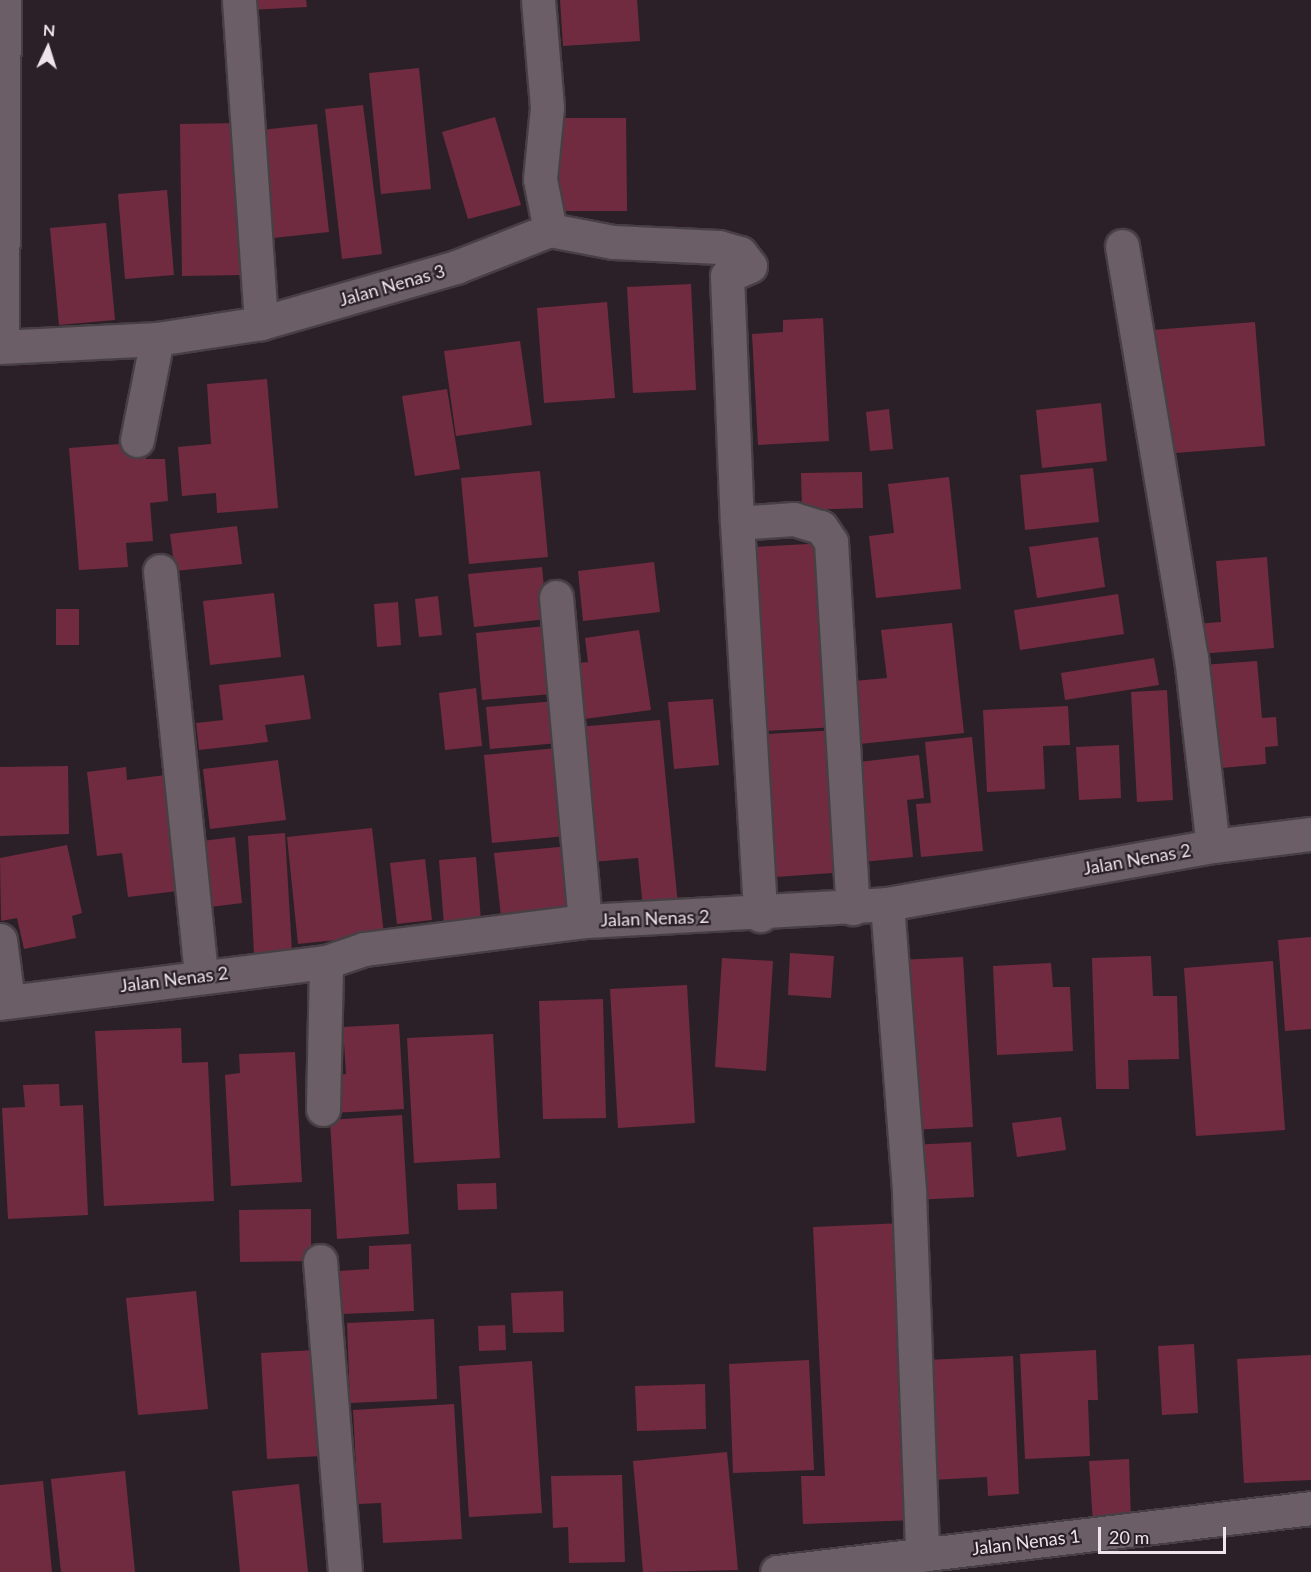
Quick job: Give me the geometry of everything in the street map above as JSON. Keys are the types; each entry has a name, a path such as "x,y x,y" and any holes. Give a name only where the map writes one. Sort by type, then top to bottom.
{"street":[{"path":"1,347 4,0"},
{"path":"239,0 261,323"},
{"path":"538,0 547,107 540,179 550,230 613,242 719,247 748,261 750,266 727,276 737,523 760,915"},
{"name":"Jalan Nenas 3","path":"1,347 158,339 261,323 456,267 550,230"},
{"path":"1122,246 1191,657 1213,846"},
{"path":"137,440 158,339"},
{"path":"737,523 794,519 821,527 831,542 854,908"},
{"path":"160,571 201,975"},
{"path":"556,597 585,921"},
{"name":"Jalan Nenas 2","path":"4,1002 201,975 326,962 364,949 585,921 760,915 886,904 1213,846 1311,834"},
{"path":"886,904 909,1193 922,1555"},
{"path":"0,940 4,1002"},
{"path":"322,1109 326,962"},
{"path":"320,1261 345,1572"},
{"name":"Jalan Nenas 1","path":"777,1572 1311,1508"}],"building":[{"path":"248,0 306,0 307,7 249,10"},
{"path":"560,0 637,0 640,41 563,46"},
{"path":"419,68 431,189 381,194 369,73"},
{"path":"363,105 382,254 342,259 325,109"},
{"path":"495,117 521,205 468,219 442,132"},
{"path":"557,118 626,118 627,211 557,211"},
{"path":"241,123 242,275 182,276 180,124"},
{"path":"317,124 329,232 264,239 252,131"},
{"path":"167,190 174,275 125,279 118,194"},
{"path":"106,223 115,320 59,325 50,228"},
{"path":"691,284 696,390 633,393 627,287"},
{"path":"607,302 615,398 544,403 537,308"},
{"path":"823,318 829,441 758,445 752,334 783,332 783,320"},
{"path":"1255,322 1265,446 1163,454 1153,330"},
{"path":"520,341 532,425 456,436 444,351"},
{"path":"267,379 278,508 217,513 216,493 182,496 178,447 211,444 207,384"},
{"path":"447,389 460,469 415,476 402,396"},
{"path":"1101,403 1107,461 1042,468 1036,410"},
{"path":"889,409 893,449 870,451 866,412"},
{"path":"145,442 146,459 165,459 168,501 150,503 153,541 126,543 128,567 79,570 69,448"},
{"path":"1093,468 1099,522 1025,530 1020,475"},
{"path":"540,471 548,557 469,564 461,478"},
{"path":"862,472 863,508 802,510 801,473"},
{"path":"949,477 961,589 876,598 869,536 894,533 888,484"},
{"path":"237,526 242,564 175,571 170,534"},
{"path":"1098,537 1105,587 1037,598 1029,547"},
{"path":"826,543 837,727 765,731 754,547"},
{"path":"1267,557 1274,648 1198,654 1196,624 1221,622 1216,561"},
{"path":"654,562 660,612 583,621 578,571"},
{"path":"542,567 547,619 474,627 468,574"},
{"path":"274,593 281,657 210,665 203,601"},
{"path":"1118,594 1124,634 1020,650 1014,610"},
{"path":"438,596 442,635 419,637 415,599"},
{"path":"398,602 401,645 377,647 374,604"},
{"path":"56,609 79,609 79,645 56,645"},
{"path":"952,623 964,733 860,744 854,681 887,678 881,630"},
{"path":"546,626 552,694 482,700 476,633"},
{"path":"639,630 651,710 577,720 570,664 588,662 585,638"},
{"path":"1154,658 1159,685 1065,700 1061,673"},
{"path":"1257,661 1262,718 1276,717 1278,746 1265,747 1266,764 1210,769 1202,665"},
{"path":"304,675 311,719 265,725 268,742 199,750 196,723 223,720 219,685"},
{"path":"476,688 482,746 445,750 439,693"},
{"path":"1167,690 1173,800 1137,802 1131,692"},
{"path":"713,699 719,765 674,769 668,702"},
{"path":"556,701 559,743 490,749 486,707"},
{"path":"1068,706 1070,745 1043,746 1045,789 987,792 983,710"},
{"path":"660,720 678,905 643,908 638,858 591,862 577,727"},
{"path":"837,730 846,872 776,877 767,734"},
{"path":"972,737 983,851 921,857 916,804 931,803 925,742"},
{"path":"1119,745 1121,798 1079,800 1076,747"},
{"path":"557,748 566,836 492,843 484,755"},
{"path":"919,755 924,798 907,800 913,857 862,862 851,763"},
{"path":"278,760 286,820 210,829 203,769"},
{"path":"68,766 69,834 0,836 0,767"},
{"path":"126,767 127,780 173,774 186,890 128,897 122,853 97,856 87,772"},
{"path":"372,828 384,935 298,944 287,837"},
{"path":"285,833 292,952 254,954 248,836"},
{"path":"235,837 242,903 202,908 194,842"},
{"path":"67,845 82,913 72,916 76,938 24,949 17,918 1,921 0,858"},
{"path":"570,846 577,917 502,925 494,853"},
{"path":"476,857 481,921 444,925 439,860"},
{"path":"425,859 432,920 397,924 390,863"},
{"path":"1311,937 1311,1029 1285,1031 1278,940"},
{"path":"790,953 834,956 831,998 788,995"},
{"path":"1151,956 1153,996 1177,996 1179,1059 1128,1060 1129,1089 1096,1089 1092,958"},
{"path":"963,957 973,1127 908,1130 898,960"},
{"path":"722,958 773,961 766,1071 715,1067"},
{"path":"1273,961 1285,1130 1196,1136 1184,968"},
{"path":"1051,963 1053,987 1070,987 1073,1051 997,1055 993,966"},
{"path":"687,985 695,1123 618,1128 610,989"},
{"path":"603,999 606,1118 543,1119 539,1001"},
{"path":"399,1024 404,1109 332,1113 330,1075 346,1074 343,1027"},
{"path":"181,1028 182,1063 208,1062 214,1201 104,1206 95,1031"},
{"path":"493,1034 500,1158 414,1163 407,1038"},
{"path":"295,1052 302,1182 231,1186 225,1075 240,1073 239,1054"},
{"path":"59,1084 60,1106 83,1105 88,1215 8,1219 2,1108 25,1107 23,1085"},
{"path":"402,1115 409,1234 337,1239 330,1120"},
{"path":"1061,1117 1066,1150 1017,1157 1012,1123"},
{"path":"971,1142 974,1197 914,1200 911,1145"},
{"path":"496,1183 497,1209 458,1210 457,1184"},
{"path":"311,1209 311,1261 240,1262 239,1210"},
{"path":"904,1223 917,1520 803,1524 801,1476 825,1476 813,1227"},
{"path":"411,1244 414,1311 341,1314 339,1271 369,1269 369,1246"},
{"path":"196,1291 208,1409 138,1415 126,1298"},
{"path":"563,1291 564,1332 513,1333 511,1293"},
{"path":"434,1319 437,1399 350,1403 347,1323"},
{"path":"505,1325 506,1350 479,1351 478,1326"},
{"path":"1194,1344 1198,1413 1162,1415 1158,1346"},
{"path":"315,1350 321,1456 267,1459 261,1353"},
{"path":"1096,1350 1098,1400 1088,1400 1090,1456 1025,1459 1020,1354"},
{"path":"1311,1355 1311,1480 1244,1483 1237,1359"},
{"path":"1013,1356 1019,1494 988,1496 987,1477 932,1480 926,1360"},
{"path":"809,1360 814,1470 733,1473 729,1364"},
{"path":"532,1361 542,1513 469,1517 459,1366"},
{"path":"705,1384 706,1429 637,1431 635,1386"},
{"path":"454,1404 462,1539 383,1543 381,1503 358,1504 353,1410"},
{"path":"727,1452 738,1570 643,1572 633,1461"},
{"path":"1129,1459 1131,1521 1093,1523 1089,1461"},
{"path":"125,1471 135,1572 61,1572 51,1479"},
{"path":"622,1475 625,1562 569,1563 568,1527 553,1528 551,1476"},
{"path":"43,1481 52,1572 0,1572 0,1485"},
{"path":"299,1484 308,1572 240,1572 232,1491"}]}
